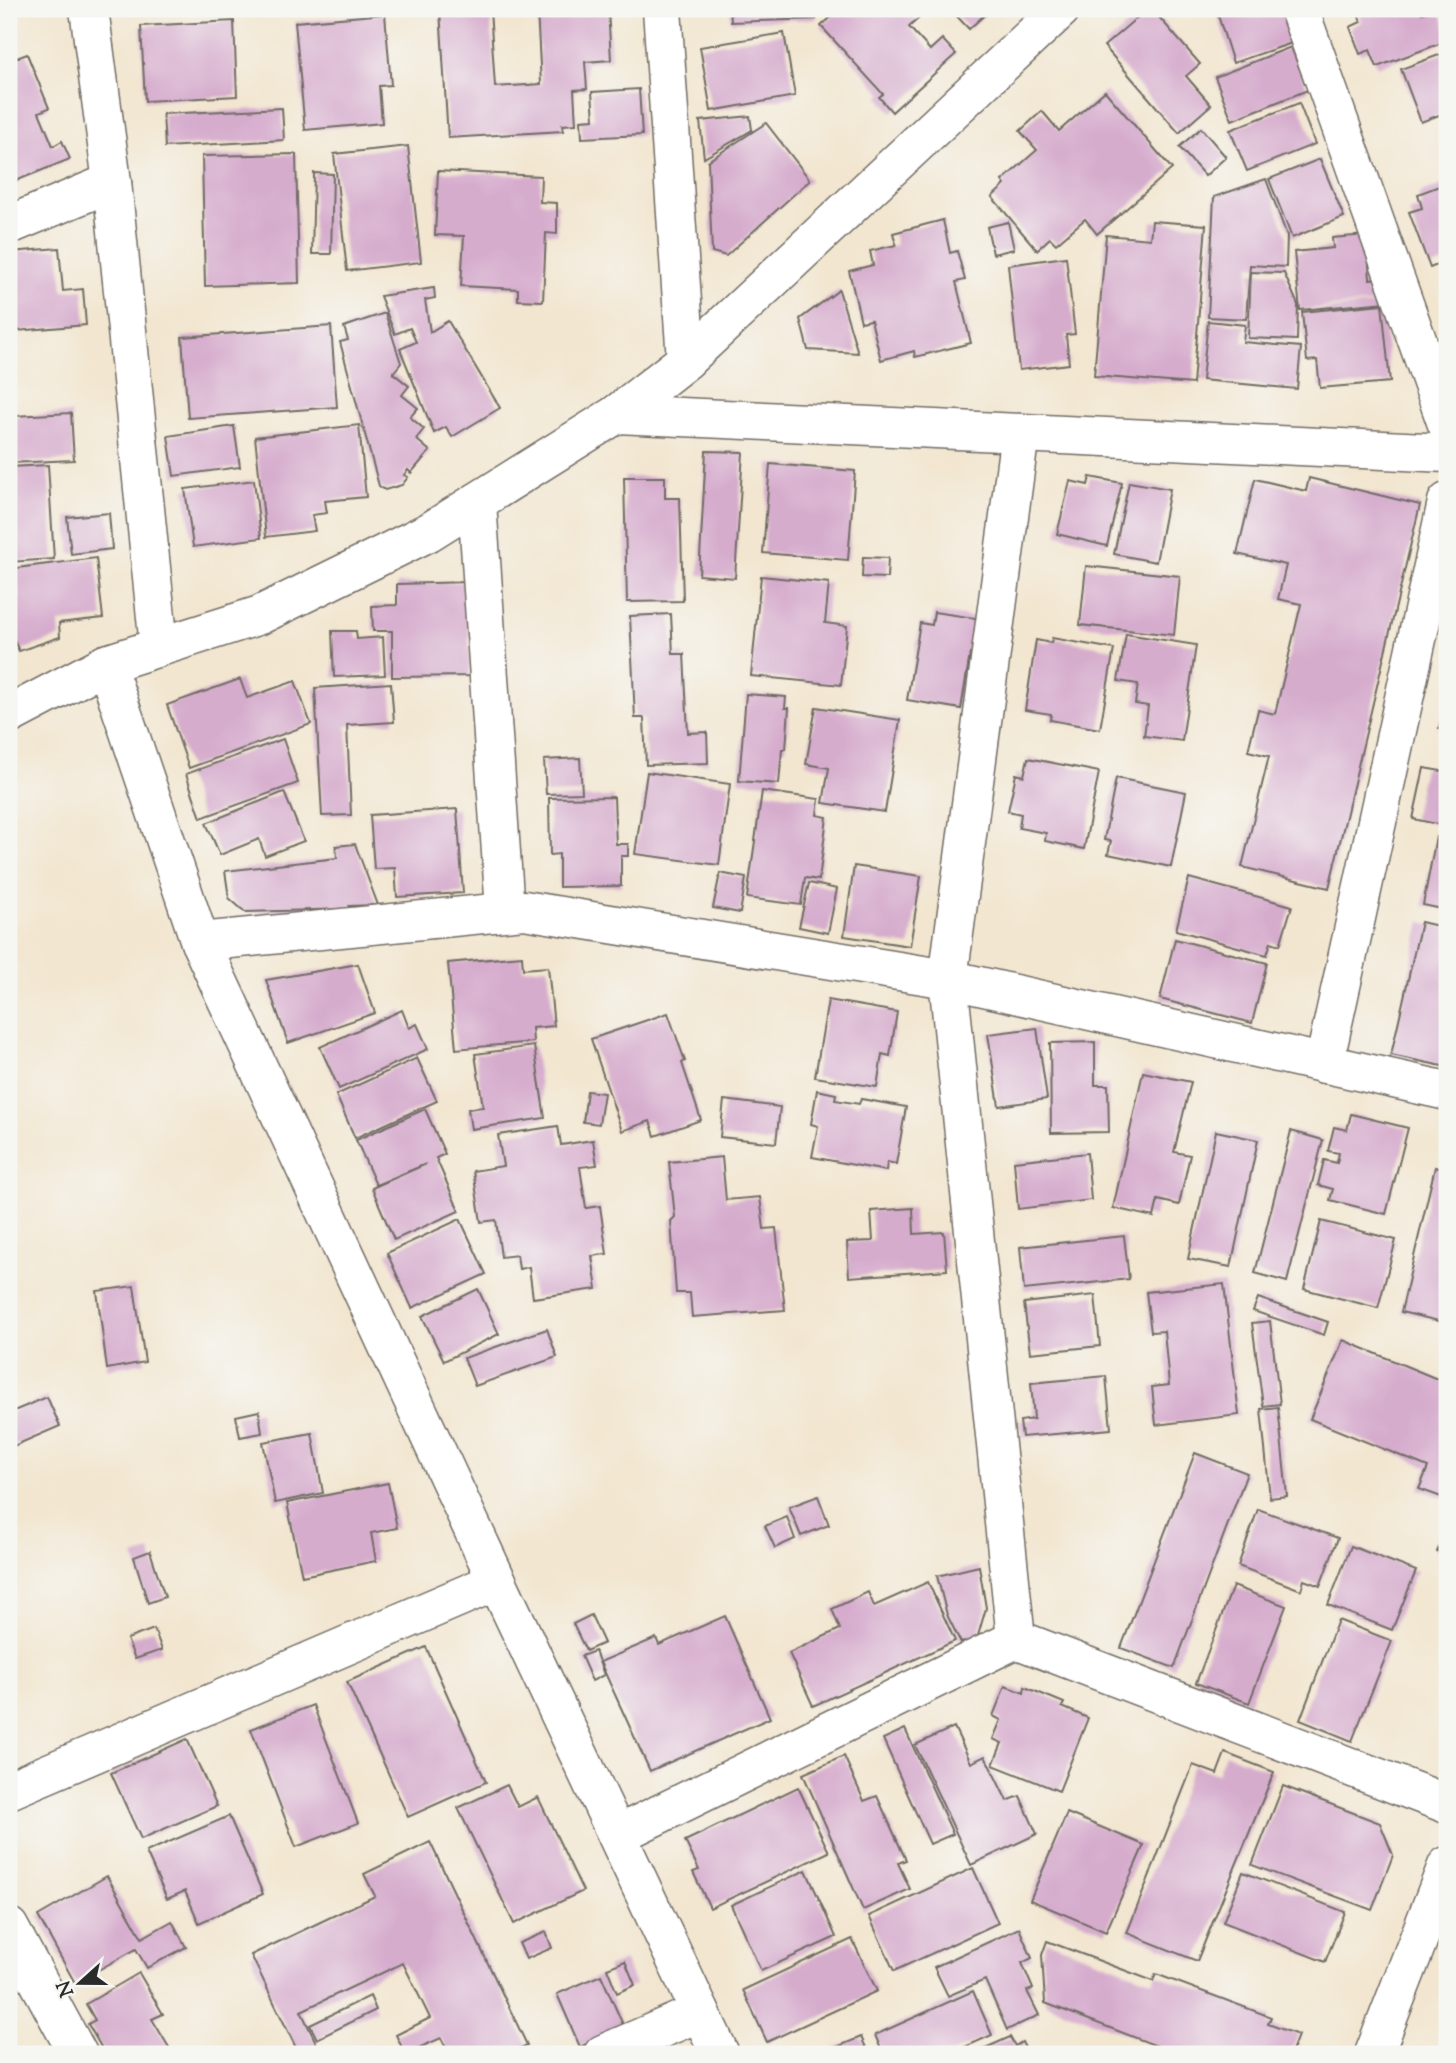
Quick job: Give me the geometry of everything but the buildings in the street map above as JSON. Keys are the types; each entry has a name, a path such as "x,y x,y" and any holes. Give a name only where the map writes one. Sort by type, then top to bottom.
{"street":[{"path":"89,9 113,182 159,647"},
{"path":"663,9 686,360"},
{"path":"9,715 106,664 260,615 429,532 617,414 686,360 1061,9"},
{"path":"1299,9 1447,424"},
{"path":"9,225 113,182"},
{"path":"617,414 1447,453"},
{"path":"1016,1639 948,979 1020,433"},
{"path":"477,502 505,911"},
{"path":"1324,1063 1447,502"},
{"path":"106,664 200,942 496,1581 720,2054"},
{"path":"200,942 524,910 948,979 1447,1091"},
{"path":"9,1790 496,1581"},
{"path":"617,1835 1016,1639 1447,1804"},
{"path":"1374,2054 1447,1866"},
{"path":"9,1927 78,2054"},
{"path":"603,2054 700,2012"}]}
